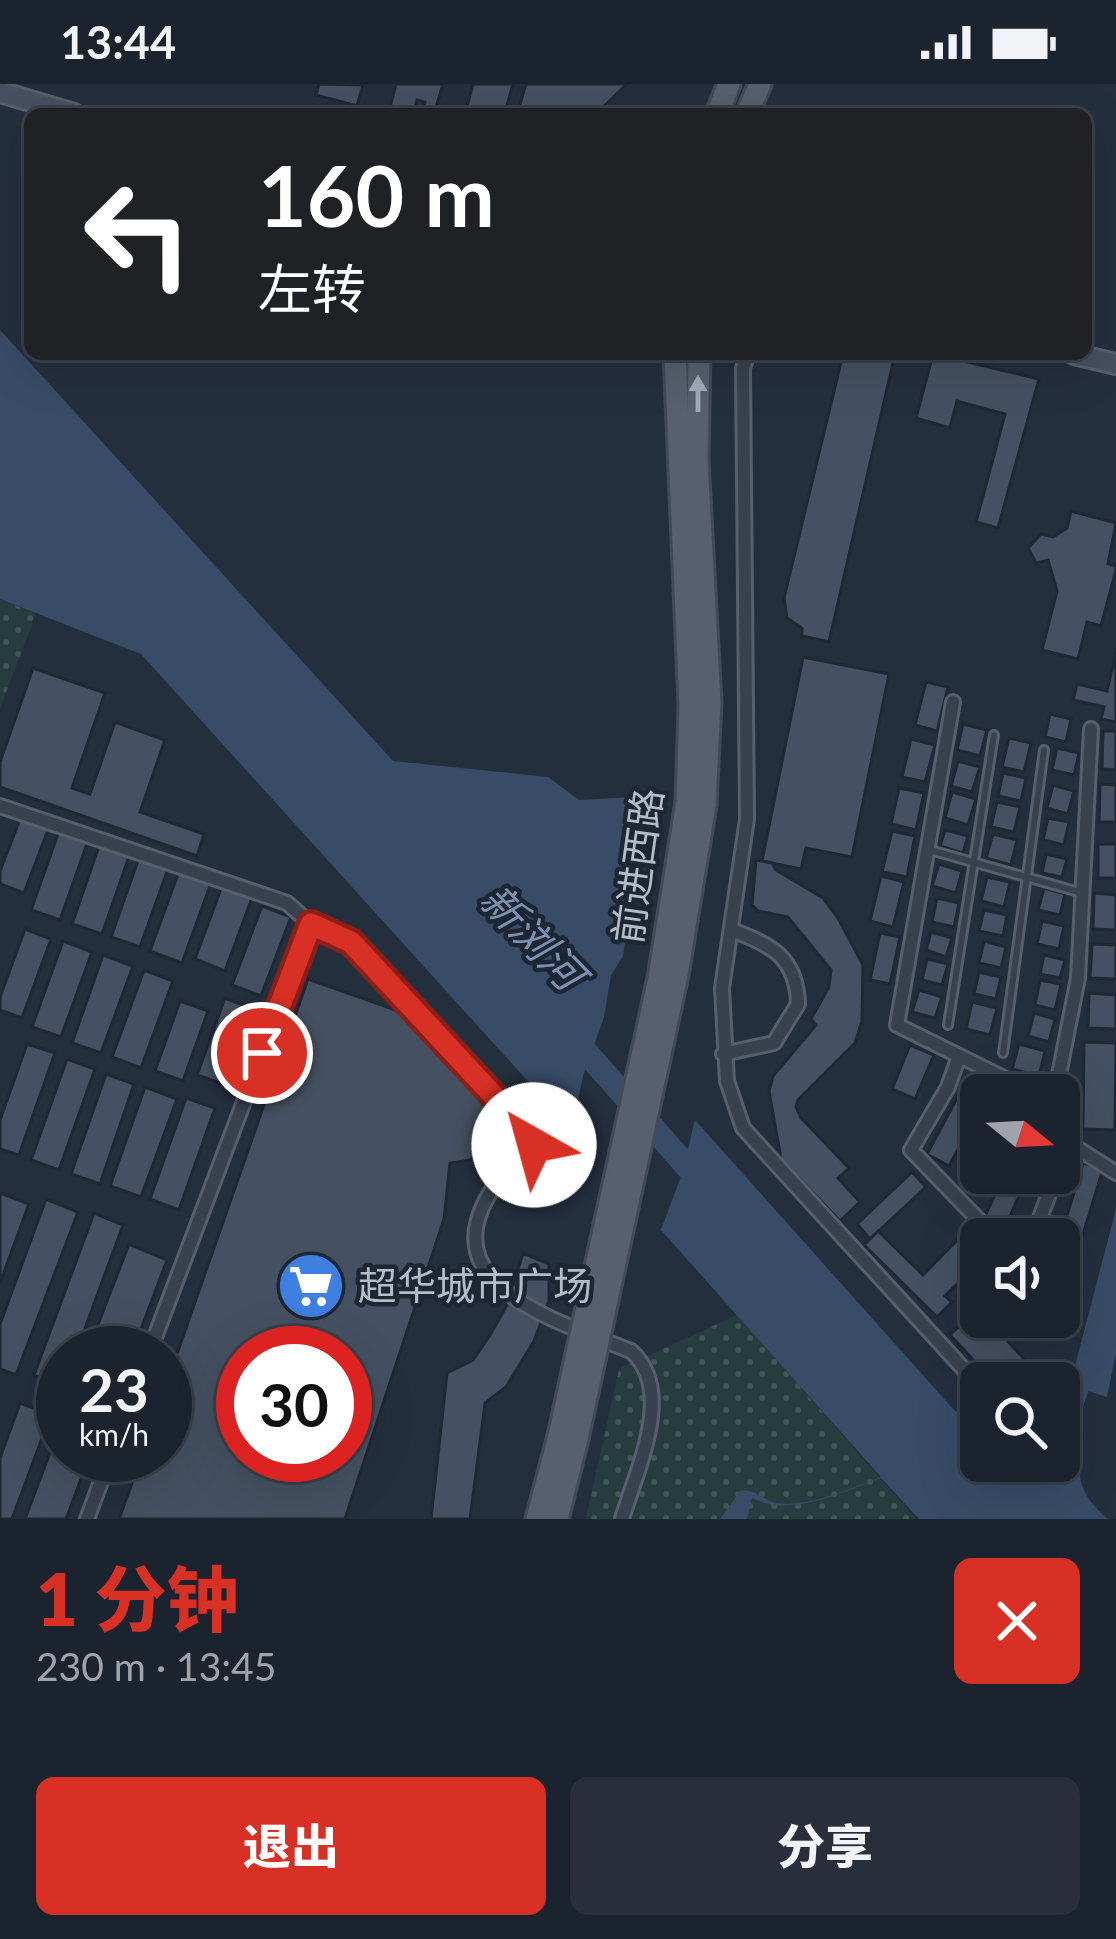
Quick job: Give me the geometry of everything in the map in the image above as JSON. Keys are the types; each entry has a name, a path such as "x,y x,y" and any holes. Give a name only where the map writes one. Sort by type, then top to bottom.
{"main road":[{"name":"前进西路","path":"675,360 696,804"},
{"name":"前进西路","path":"557,1519 568,1438 696,804 710,702 697,460 699,360"},
{"name":"前进西路","path":"537,1519 568,1438"}],"street":[{"path":"0,92 54,108"},
{"path":"746,360 747,819 722,988 727,1081 743,1128 960,1365"},
{"path":"953,702 897,1024 996,1074"},
{"path":"1059,1074 1078,978 1091,728"},
{"path":"0,806 287,903 311,924 351,942 531,1136 530,1155 519,1156 486,1194 473,1239 483,1267 531,1312 631,1351 641,1360 650,1384 652,1412 622,1519"},
{"path":"159,1326 311,924"},
{"path":"723,1054 774,1043 799,1004 793,970 782,954 730,930"},
{"path":"959,1055 948,1087 911,1150 977,1218"},
{"path":"1080,1146 1116,1173"},
{"path":"87,1519 101,1482"}],"lane":[{"path":"948,1025 994,735"},
{"path":"1004,1053 1044,750"},
{"path":"927,850 1082,892"}],"green space":[{"path":"0,599 36,614 0,708"},
{"path":"737,1315 916,1519 586,1519 619,1369"}],"water":[{"path":"0,330 393,761 548,777 579,800 634,797 642,805 647,828 641,839 623,956 611,975 572,1130 141,654 0,599"},
{"path":"695,1120 960,1414 960,1482 1080,1482 1080,1477 1088,1497 1108,1519 919,1519 881,1478 800,1504 767,1504 752,1498 747,1519 720,1519 741,1490 776,1503 802,1503 881,1477 661,1230"},
{"path":"1116,1209 1116,1353 1107,1397 1080,1388 1080,1362 1076,1362"}],"building":[{"path":"319,84 363,85 357,106 316,95"},
{"path":"396,84 443,84 436,108 424,108 425,102 417,100 415,108 390,107"},
{"path":"473,84 513,84 506,108 467,108"},
{"path":"526,84 627,84 602,108 519,108"},
{"path":"842,360 894,360 829,642 802,636 802,628 787,618 784,598"},
{"path":"931,360 958,360 1039,379 998,528 976,522 1005,414 957,401 950,428 916,418"},
{"path":"1071,511 1116,523 1108,564 1116,570 1101,626 1087,622 1078,659 1042,650 1057,591 1048,560 1036,563 1028,548 1041,534 1053,537 1067,528"},
{"path":"1116,652 1116,722 1101,719 1104,707 1073,700 1077,684 1107,691"},
{"path":"803,657 889,674 852,857 806,848 801,869 762,861"},
{"path":"33,668 105,693 72,788 90,794 115,722 165,740 140,812 204,834 197,856 0,787 0,762"},
{"path":"926,682 948,687 937,731 915,725"},
{"path":"1050,714 1071,719 1066,742 1045,737"},
{"path":"963,724 987,730 980,756 957,750"},
{"path":"1103,731 1116,731 1116,770 1102,769"},
{"path":"1009,738 1031,743 1024,772 1002,767"},
{"path":"911,739 935,745 925,782 902,777"},
{"path":"1057,748 1079,753 1074,775 1052,770"},
{"path":"958,761 980,767 972,792 951,786"},
{"path":"1003,773 1026,778 1021,801 998,796"},
{"path":"1100,784 1116,785 1116,822 1099,822"},
{"path":"1053,785 1074,791 1068,814 1047,808"},
{"path":"899,788 924,793 916,830 891,824"},
{"path":"952,792 976,799 968,825 945,818"},
{"path":"997,802 1020,807 1014,832 991,827"},
{"path":"1048,818 1069,822 1064,845 1043,840"},
{"path":"20,819 48,830 24,893 0,884 0,871"},
{"path":"945,830 968,836 963,853 940,846"},
{"path":"59,831 88,841 60,920 31,910"},
{"path":"892,831 915,836 907,877 882,872"},
{"path":"993,834 1017,840 1011,865 986,858"},
{"path":"100,843 130,854 102,934 72,924"},
{"path":"1098,844 1116,844 1116,878 1098,878"},
{"path":"1046,854 1067,859 1062,877 1042,873"},
{"path":"139,858 168,869 140,947 111,937"},
{"path":"756,860 772,863 823,898 863,965 862,1021 855,1043 796,1107 849,1168 838,1178 860,1202 840,1221 781,1159 769,1091 773,1076 816,1025 811,1019 829,987 831,970 788,917 758,911 752,905"},
{"path":"939,864 962,871 956,893 932,886"},
{"path":"179,871 211,883 182,963 150,951"},
{"path":"881,876 904,882 893,927 870,921"},
{"path":"987,877 1010,882 1004,907 981,901"},
{"path":"222,886 252,898 225,971 195,959"},
{"path":"1044,888 1065,894 1060,915 1038,910"},
{"path":"1094,893 1116,895 1116,930 1093,929"},
{"path":"937,898 959,903 954,927 932,922"},
{"path":"262,906 291,917 261,996 232,985"},
{"path":"984,910 1007,915 1003,936 979,931"},
{"path":"1042,921 1064,926 1059,949 1037,944"},
{"path":"25,929 51,939 22,1018 0,1010 0,997"},
{"path":"931,932 952,938 946,957 926,950"},
{"path":"880,933 900,937 890,984 870,980"},
{"path":"63,941 92,952 61,1037 32,1027"},
{"path":"984,941 1006,947 1001,968 979,963"},
{"path":"1092,944 1116,945 1116,979 1090,978"},
{"path":"103,955 133,966 101,1053 72,1043"},
{"path":"1044,955 1065,960 1060,978 1040,974"},
{"path":"927,959 948,964 942,985 922,980"},
{"path":"144,970 173,981 141,1068 112,1057"},
{"path":"979,972 1001,977 996,999 974,994"},
{"name":"超华城市广场","path":"308,979 410,1015 488,1101 492,1131 471,1160 450,1163 444,1219 372,1437 372,1326 216,1326 216,1482 357,1482 345,1519 119,1519 132,1482 192,1482 192,1326 187,1326"},
{"path":"1040,980 1061,984 1055,1010 1035,1005"},
{"path":"919,990 942,997 935,1018 912,1012"},
{"path":"1089,993 1116,995 1116,1029 1088,1028"},
{"path":"225,998 254,1009 226,1085 197,1075"},
{"path":"180,1001 208,1011 183,1081 155,1071"},
{"path":"972,1002 997,1008 990,1035 966,1029"},
{"path":"1034,1013 1055,1019 1049,1042 1028,1036"},
{"path":"1084,1042 1116,1043 1115,1130 1083,1129"},
{"path":"27,1044 55,1053 19,1155 0,1149 0,1120"},
{"path":"1019,1044 1045,1051 1039,1074 1012,1069"},
{"path":"910,1045 934,1055 915,1099 892,1089"},
{"path":"67,1059 95,1069 59,1170 31,1160"},
{"path":"106,1074 134,1084 100,1184 71,1174"},
{"path":"145,1087 177,1099 141,1197 110,1186"},
{"path":"960,1093 960,1146 949,1166 927,1154"},
{"path":"186,1098 215,1108 179,1210 150,1199"},
{"path":"1083,1163 1103,1169 1080,1244 1080,1218 1066,1218 1073,1194 1080,1194"},
{"path":"912,1172 926,1187 870,1239 857,1224"},
{"path":"0,1193 29,1204 0,1283"},
{"path":"995,1194 1020,1194 1009,1218 984,1218"},
{"path":"46,1199 78,1212 16,1375 0,1369 0,1324"},
{"path":"94,1213 123,1225 86,1326 52,1326"},
{"path":"878,1231 923,1275 960,1237 960,1281 945,1296 952,1302 937,1317 864,1245"},
{"path":"129,1244 167,1260 142,1326 97,1326"},
{"path":"523,1253 549,1264 549,1301 534,1341 506,1387 485,1403 470,1519 431,1519 447,1373 473,1360 490,1335 507,1305"},
{"path":"960,1326 960,1338 1005,1338 1027,1362 975,1362 950,1335"},
{"path":"20,1403 36,1409 36,1454 12,1519 0,1519 0,1458"},
{"path":"39,1482 80,1482 66,1519 25,1519"}],"waterway":[{"name":"新浏河","path":"570,1034 706,1188"},
{"path":"1080,1394 1088,1372"}],"place":[{"name":"超华城市广场","path":"311,1286"}],"route":[{"path":"262,1053 311,924 351,942 531,1136 534,1145"}]}
